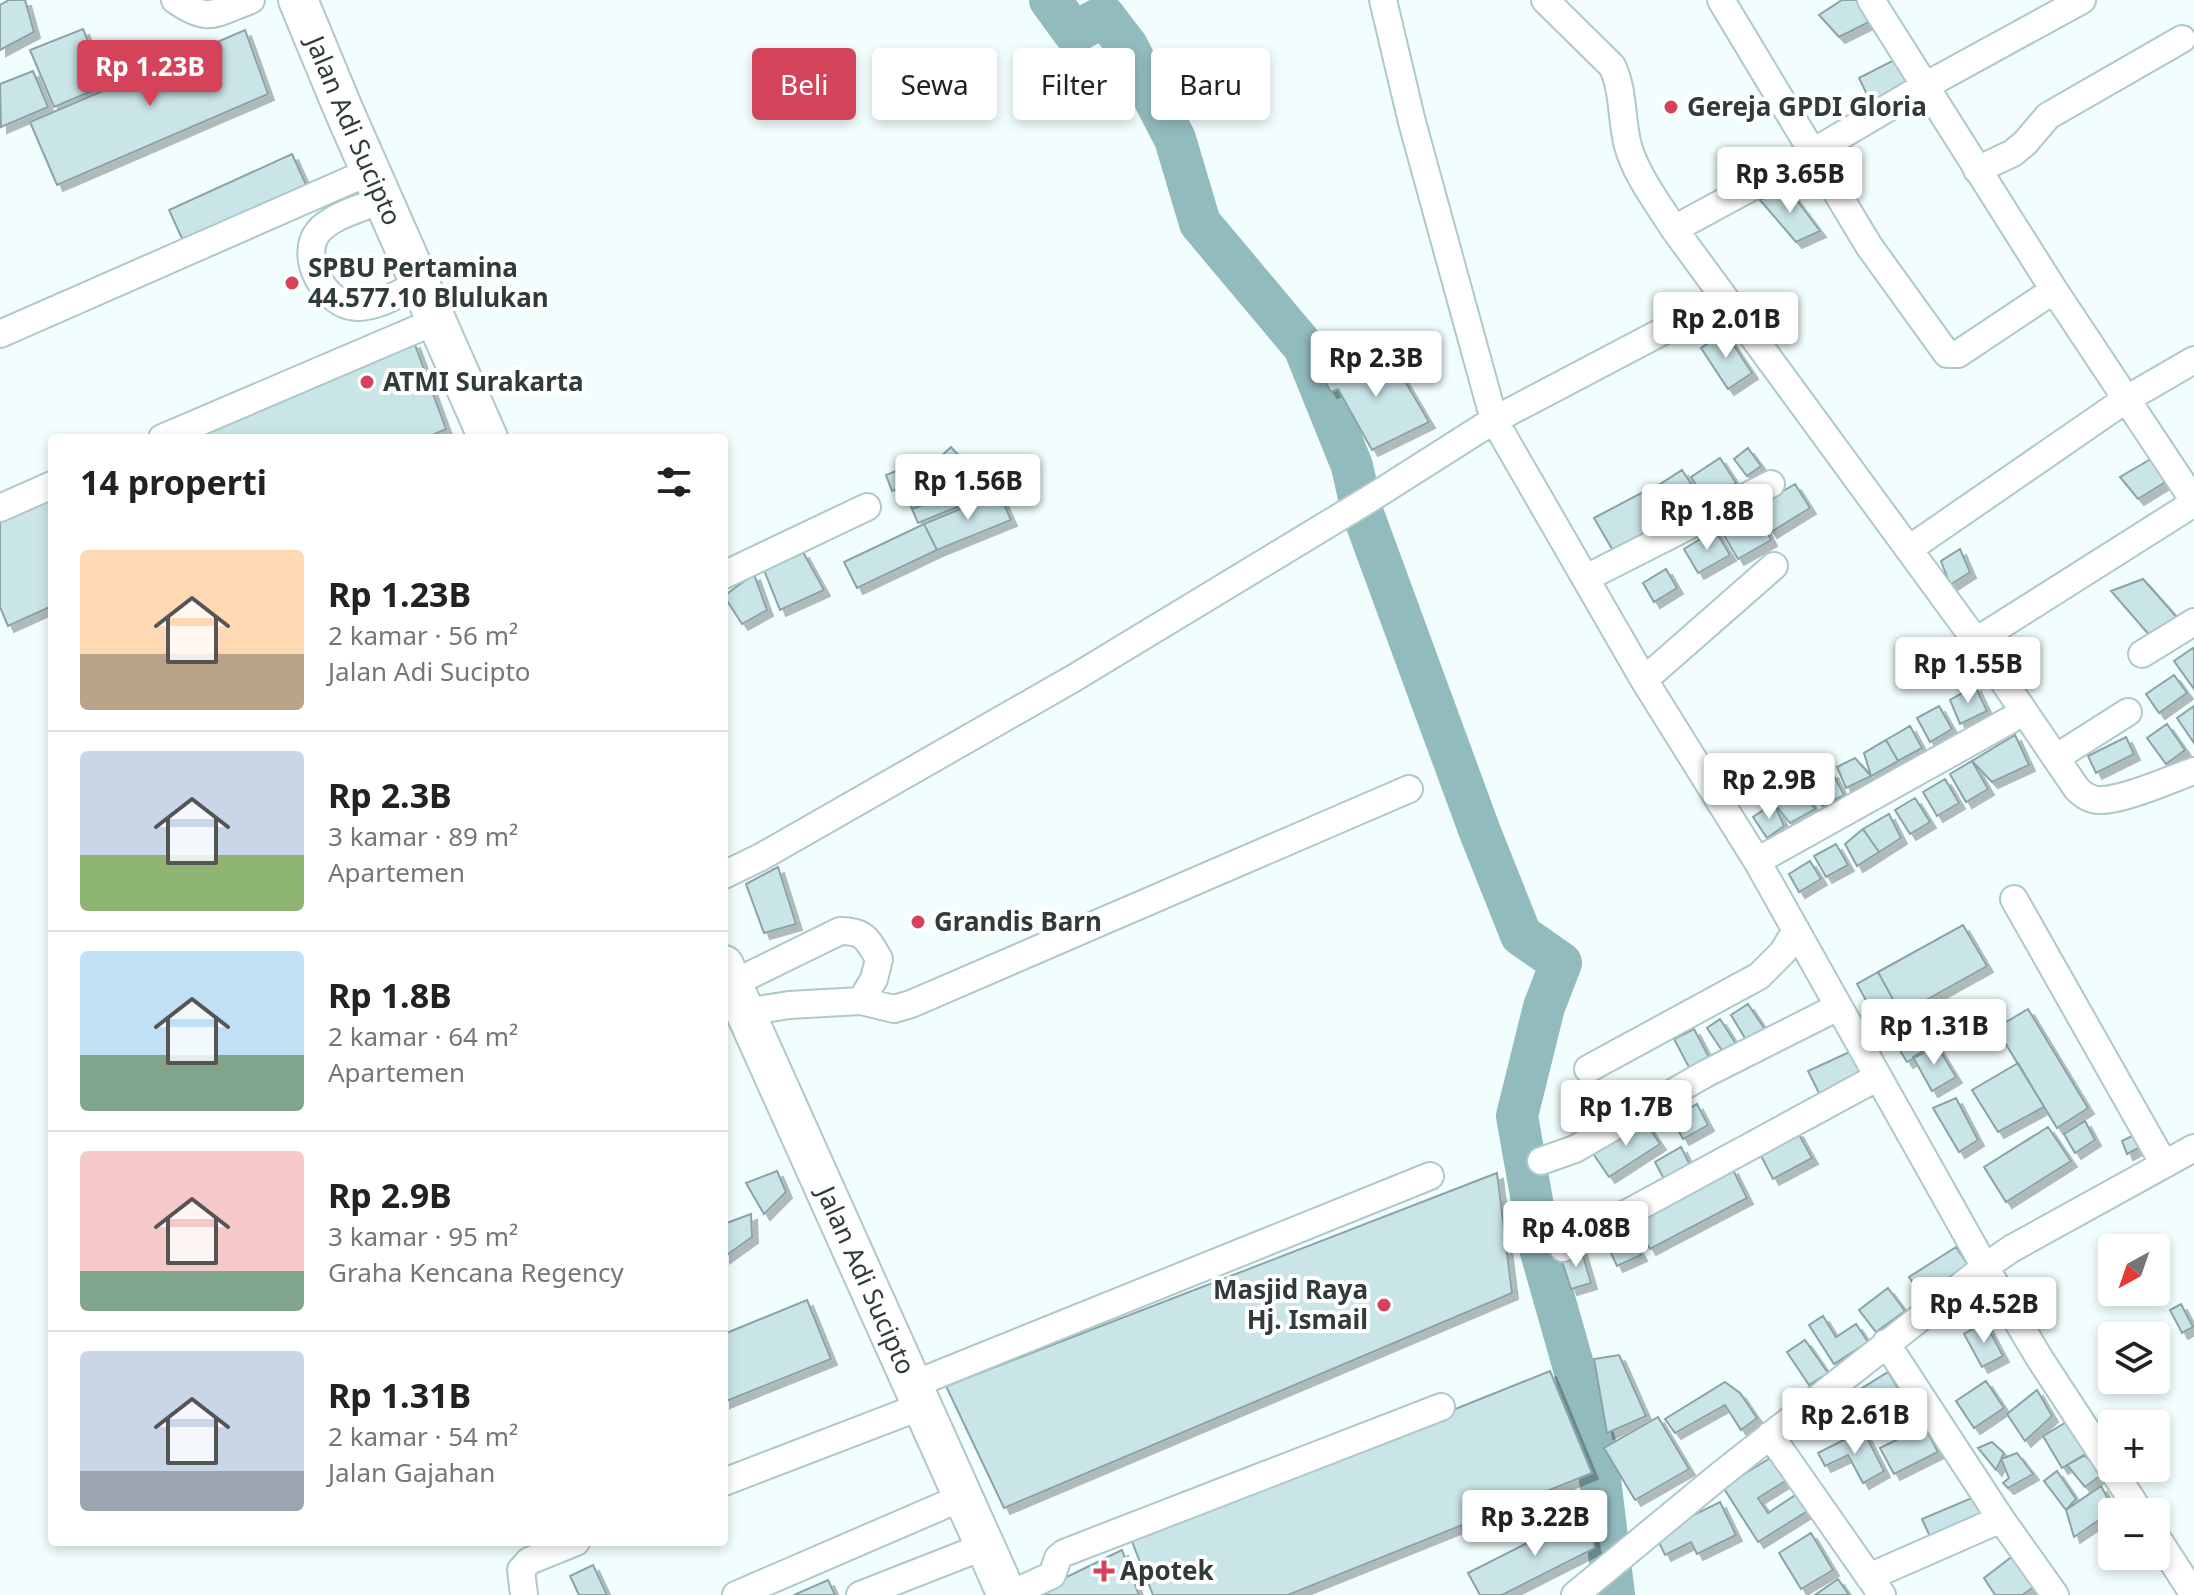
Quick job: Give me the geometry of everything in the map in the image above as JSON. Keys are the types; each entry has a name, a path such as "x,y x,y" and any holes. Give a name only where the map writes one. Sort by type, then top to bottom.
{"highway":[{"name":"Jalan Adi Sucipto","path":"298,0 486,434"},
{"name":"Jalan Adi Sucipto","path":"734,987 1008,1595"}],"street":[{"path":"175,0 201,16 251,0"},
{"path":"1383,0 1412,122 1494,420 1644,680 1757,861 1985,1267 2040,1359 2131,1498"},
{"path":"1545,0 1612,66 1618,77 1629,147 1640,175 1674,229 1976,641 2077,789 2085,797 2099,800 2115,798 2194,771"},
{"path":"1721,0 1893,282 1947,354 1958,354 2054,290"},
{"path":"1871,0 2054,290 2194,502 1976,641"},
{"path":"1674,229 2082,0"},
{"path":"1977,170 2013,153 2048,116 2182,39"},
{"path":"377,185 319,231 311,252 316,271 330,294 355,307 371,305 420,283"},
{"path":"0,334 212,243 377,185"},
{"path":"728,873 1074,678 1494,420 1724,299"},
{"path":"171,434 436,321"},
{"path":"1909,549 2125,400 2194,360"},
{"path":"1586,578 1771,484"},
{"path":"0,508 48,487"},
{"path":"728,573 867,507"},
{"path":"1644,680 1774,566"},
{"path":"2142,654 2194,622"},
{"path":"2057,757 2128,712"},
{"path":"1757,861 2010,720"},
{"path":"734,987 789,1005 861,1001 894,1009 1409,789"},
{"path":"2014,899 2164,1164"},
{"path":"1588,1069 1759,976 1783,952 1796,930"},
{"path":"734,987 840,931 856,931 866,937 879,959 874,979 861,1001"},
{"path":"1541,1161 1575,1149 1705,1074 1838,1007"},
{"path":"1563,1248 1878,1077"},
{"path":"1585,1587 1770,1435 1985,1267 2011,1249 2194,1148"},
{"path":"728,1480 1430,1176"},
{"path":"1886,1343 2001,1519 2055,1595"},
{"path":"1008,1595 1052,1575 1058,1558 1064,1553 1441,1407"},
{"path":"1770,1435 1875,1586 2001,1519"},
{"path":"736,1595 963,1497"},
{"path":"524,1595 521,1570 529,1561 566,1546"},
{"path":"860,1595 985,1546"},
{"path":"2170,1558 2194,1595"}],"building":[{"path":"9,0 25,0 34,32 0,50 0,5"},
{"path":"1842,0 1860,0 1873,20 1839,37 1819,15"},
{"path":"83,29 106,85 54,107 30,50"},
{"path":"245,30 268,94 57,185 30,122"},
{"path":"1898,58 1909,81 1874,109 1859,78"},
{"path":"33,71 48,107 1,127 0,84"},
{"path":"292,154 308,189 185,245 169,210"},
{"path":"1787,187 1820,231 1796,242 1760,200"},
{"path":"1725,332 1752,373 1728,389 1701,348"},
{"path":"414,342 446,429 435,434 199,434"},
{"path":"1389,354 1429,422 1372,450 1338,389 1331,392 1316,366 1335,356 1346,374"},
{"path":"951,447 977,477 948,490 935,462"},
{"path":"1748,448 1761,466 1747,476 1734,459"},
{"path":"2156,456 2172,478 2138,499 2120,477"},
{"path":"930,457 936,473 892,491 886,475"},
{"path":"1720,458 1736,483 1707,502 1691,477"},
{"path":"1682,470 1703,502 1669,525 1648,492"},
{"path":"925,481 933,501 912,509 904,490"},
{"path":"1795,484 1810,508 1771,532 1756,507"},
{"path":"966,487 972,501 918,523 912,509"},
{"path":"1645,491 1665,524 1615,554 1594,518"},
{"path":"999,493 1011,520 937,550 924,524"},
{"path":"48,499 48,608 8,626 0,607 0,520"},
{"path":"1753,505 1771,540 1738,559 1716,522"},
{"path":"924,524 937,550 857,588 844,562"},
{"path":"1715,530 1730,555 1698,573 1684,549"},
{"path":"1960,549 1970,572 1950,585 1941,561"},
{"path":"803,552 824,590 780,610 764,570"},
{"path":"1666,569 1677,588 1654,602 1643,583"},
{"path":"754,574 767,610 742,624 728,602 728,593"},
{"path":"2143,579 2181,622 2151,637 2111,591"},
{"path":"2194,650 2194,689 2174,661"},
{"path":"2174,675 2187,693 2159,713 2146,694"},
{"path":"1975,686 1987,711 1960,724 1950,700"},
{"path":"1939,706 1952,729 1930,742 1917,718"},
{"path":"2194,706 2194,743 2177,718"},
{"path":"2167,724 2185,750 2166,764 2147,738"},
{"path":"1910,726 1922,748 1898,761 1886,740"},
{"path":"2015,735 2029,765 1992,782 1972,761"},
{"path":"2126,737 2134,754 2096,773 2088,756"},
{"path":"1886,740 1898,761 1871,776 1864,753"},
{"path":"1855,758 1871,776 1846,788 1837,767"},
{"path":"1972,761 1988,789 1966,802 1950,774"},
{"path":"1832,772 1844,795 1822,806 1808,784"},
{"path":"1945,779 1959,803 1937,816 1923,792"},
{"path":"1801,787 1815,809 1790,823 1774,803"},
{"path":"1915,798 1930,822 1910,834 1895,810"},
{"path":"1774,803 1784,826 1767,838 1753,817"},
{"path":"1889,814 1901,838 1879,852 1863,829"},
{"path":"1863,829 1879,852 1857,866 1845,844"},
{"path":"1836,844 1848,865 1826,877 1814,856"},
{"path":"1810,861 1821,879 1799,892 1789,874"},
{"path":"778,867 796,924 764,933 746,884"},
{"path":"1963,925 1987,966 1901,1014 1878,972"},
{"path":"1878,972 1901,1014 1880,1026 1857,984"},
{"path":"1748,1004 1766,1031 1748,1043 1731,1015"},
{"path":"2028,1009 2088,1108 2057,1128 1996,1028"},
{"path":"1925,1011 1942,1041 1931,1047 1914,1018"},
{"path":"1720,1019 1738,1047 1725,1055 1707,1028"},
{"path":"1906,1021 1923,1053 1907,1062 1888,1031"},
{"path":"1694,1029 1711,1061 1691,1071 1674,1039"},
{"path":"1936,1044 1956,1077 1932,1091 1913,1057"},
{"path":"1856,1049 1871,1074 1823,1101 1808,1071"},
{"path":"2018,1063 2044,1107 1998,1132 1972,1090"},
{"path":"1956,1098 1978,1140 1959,1152 1933,1108"},
{"path":"1697,1104 1708,1125 1683,1139 1672,1119"},
{"path":"1643,1118 1660,1144 1609,1177 1592,1152"},
{"path":"2085,1121 2095,1140 2075,1153 2064,1134"},
{"path":"2048,1127 2071,1161 2006,1202 1984,1167"},
{"path":"1797,1131 1812,1158 1773,1179 1759,1152"},
{"path":"2142,1131 2150,1142 2127,1154 2122,1141"},
{"path":"1681,1147 1691,1167 1665,1181 1655,1162"},
{"path":"1732,1168 1747,1198 1650,1249 1634,1220"},
{"path":"777,1171 786,1192 764,1214 746,1183"},
{"path":"1497,1173 1512,1293 1004,1508 946,1386"},
{"path":"751,1214 752,1237 728,1254 728,1223"},
{"path":"1626,1227 1641,1255 1617,1266 1606,1242"},
{"path":"1956,1247 1968,1265 1921,1295 1909,1277"},
{"path":"1581,1249 1591,1283 1571,1289 1560,1255"},
{"path":"1888,1288 1905,1311 1876,1332 1859,1310"},
{"path":"807,1300 831,1359 728,1400 728,1332"},
{"path":"2181,1304 2193,1327 2182,1333 2170,1310"},
{"path":"1823,1316 1836,1337 1856,1324 1868,1342 1834,1364 1809,1325"},
{"path":"1985,1322 2003,1356 1982,1367 1964,1334"},
{"path":"1805,1340 1828,1373 1809,1385 1787,1352"},
{"path":"1619,1355 1646,1416 1607,1433 1594,1359"},
{"path":"1550,1371 1592,1473 1288,1595 1153,1595 1131,1539"},
{"path":"1888,1372 1904,1398 1859,1426 1843,1400"},
{"path":"1986,1381 2004,1408 1974,1428 1956,1401"},
{"path":"1725,1382 1740,1393 1757,1418 1741,1430 1725,1405 1675,1433 1665,1419"},
{"path":"2037,1390 2052,1416 2025,1441 2007,1414"},
{"path":"1658,1417 1689,1469 1635,1500 1604,1448"},
{"path":"2075,1417 2094,1450 2062,1468 2043,1436"},
{"path":"1924,1426 1938,1452 1894,1474 1880,1448"},
{"path":"1863,1430 1884,1471 1863,1483 1848,1455 1825,1466 1818,1453"},
{"path":"1992,1442 2004,1453 1996,1470 1978,1448"},
{"path":"2017,1453 2033,1474 2008,1488 2003,1483 2009,1478 2001,1459"},
{"path":"2084,1455 2098,1468 2098,1477 2085,1487 2067,1465"},
{"path":"1772,1457 1787,1480 1758,1498 1768,1513 1803,1490 1814,1507 1758,1542 1723,1487"},
{"path":"2057,1471 2076,1499 2066,1510 2044,1481"},
{"path":"2101,1486 2108,1498 2098,1498 2098,1521 2074,1537 2066,1510"},
{"path":"1974,1497 1983,1518 1932,1541 1922,1519"},
{"path":"1720,1502 1736,1535 1697,1554 1691,1542 1665,1555 1655,1534"},
{"path":"1588,1512 1595,1548 1502,1595 1480,1595 1468,1573"},
{"path":"1811,1533 1833,1570 1801,1589 1779,1553"},
{"name":"Apotek","path":"1122,1550 1139,1595 1037,1595 1036,1592"},
{"path":"2018,1552 2040,1583 2022,1595 1995,1595 1984,1578"},
{"path":"593,1565 607,1595 579,1595 570,1576"},
{"path":"1838,1579 1849,1595 1815,1595"},
{"path":"828,1580 835,1595 794,1595"}],"waterway":[{"path":"1050,0 1074,33 1104,16 1127,46 1175,139 1200,223 1304,347 1352,466 1362,511 1521,935 1561,963 1544,1007 1517,1116 1541,1252 1596,1446 1614,1595"}],"place":[{"name":"Gereja GPDI Gloria","path":"1671,107"},
{"name":"SPBU Pertamina 44.577.10 Blulukan","path":"292,283"},
{"name":"ATMI Surakarta","path":"367,382"},
{"name":"Grandis Barn","path":"918,922"},
{"name":"Masjid Raya Hj. Ismail","path":"1384,1305"},
{"name":"Apotek","path":"1104,1571"}]}
